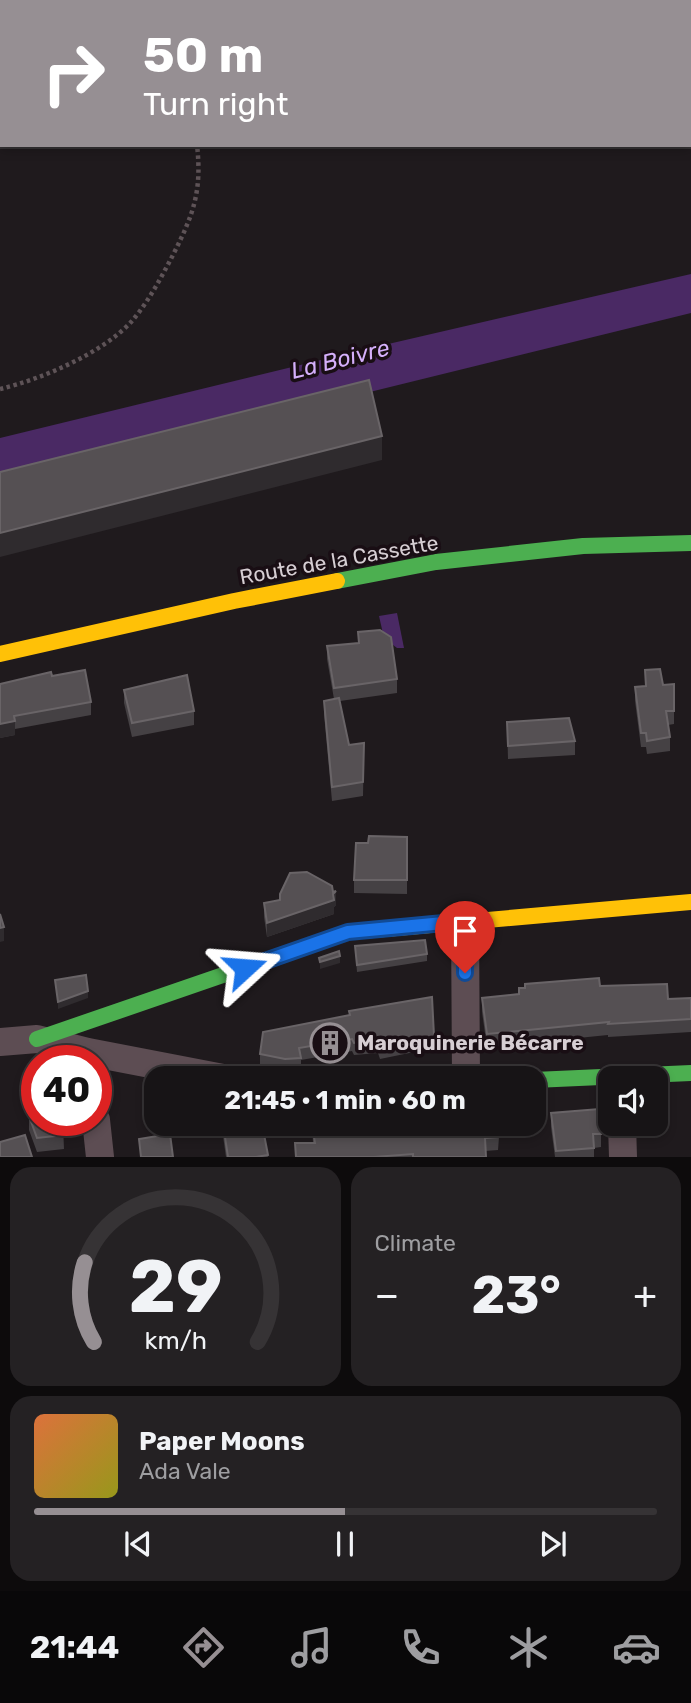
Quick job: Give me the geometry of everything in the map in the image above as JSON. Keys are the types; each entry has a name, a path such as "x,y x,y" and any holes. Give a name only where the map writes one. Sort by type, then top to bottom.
{"street":[{"name":"Route de la Cassette","path":"0,654 233,601 436,562 583,546 691,543"},
{"path":"0,1042 37,1039 348,932 691,902"},
{"path":"465,921 466,1066"},
{"path":"37,1039 55,1045"},
{"path":"112,1060 150,1066"},
{"path":"668,1074 691,1073"},
{"path":"546,1080 598,1078"},
{"path":"98,1136 100,1157"},
{"path":"622,1136 623,1157"}],"path":[{"path":"0,389 58,369 105,344 131,321 159,281 196,201 200,173 197,147"}],"water":[{"name":"La Boivre","path":"691,274 691,313 0,483 0,438"},
{"path":"397,613 404,648 397,648 384,638 379,616"}],"building":[{"path":"369,380 382,436 0,533 0,472"},
{"path":"380,630 391,637 397,679 334,688 327,646 359,643 358,632"},
{"path":"660,669 663,685 674,684 674,711 666,711 670,737 647,741 646,733 641,733 635,687 646,686 645,670"},
{"path":"85,670 91,702 14,716 15,721 0,724 0,684 51,672 52,676"},
{"path":"187,675 194,711 132,723 124,690"},
{"path":"339,698 349,745 364,743 363,782 332,787 324,701"},
{"path":"569,718 575,741 508,746 507,722"},
{"path":"369,836 407,837 407,880 354,880 356,843 368,843"},
{"path":"307,872 332,886 333,892 336,891 333,894 334,900 267,923 264,903 280,900 290,873"},
{"path":"425,940 427,954 357,965 355,946"},
{"path":"339,951 340,956 320,962 319,958"},
{"path":"86,975 88,991 58,1002 55,980"},
{"path":"599,978 600,986 667,984 668,999 691,998 691,1019 608,1024 609,1022 487,1034 482,998 519,994 519,988 525,988 525,984"},
{"path":"432,997 434,1036 380,1047 378,1040 354,1043 352,1039 299,1048 301,1058 285,1059 260,1054 263,1032 350,1015 349,1011"},
{"path":"598,1109 598,1134 593,1134 594,1148 556,1151 551,1113"},
{"path":"25,1136 32,1157 0,1157 0,1142"},
{"path":"170,1136 173,1157 141,1157 139,1139"},
{"path":"225,1136 264,1136 268,1155 228,1157"},
{"path":"314,1136 498,1136 485,1138 486,1157 413,1157 413,1154 296,1157 295,1143 315,1143"}],"traffic: fast":[{"path":"337,581 436,562 583,546 691,543"},
{"path":"37,1039 348,932 385,929"},
{"path":"546,1079 691,1073"}],"traffic: slow":[{"path":"0,654 234,601 337,581"},
{"path":"385,929 691,902"}],"place":[{"name":"Maroquinerie Bécarre","path":"330,1043"}],"route":[{"path":"245,968 348,932 465,921 465,973"}]}
